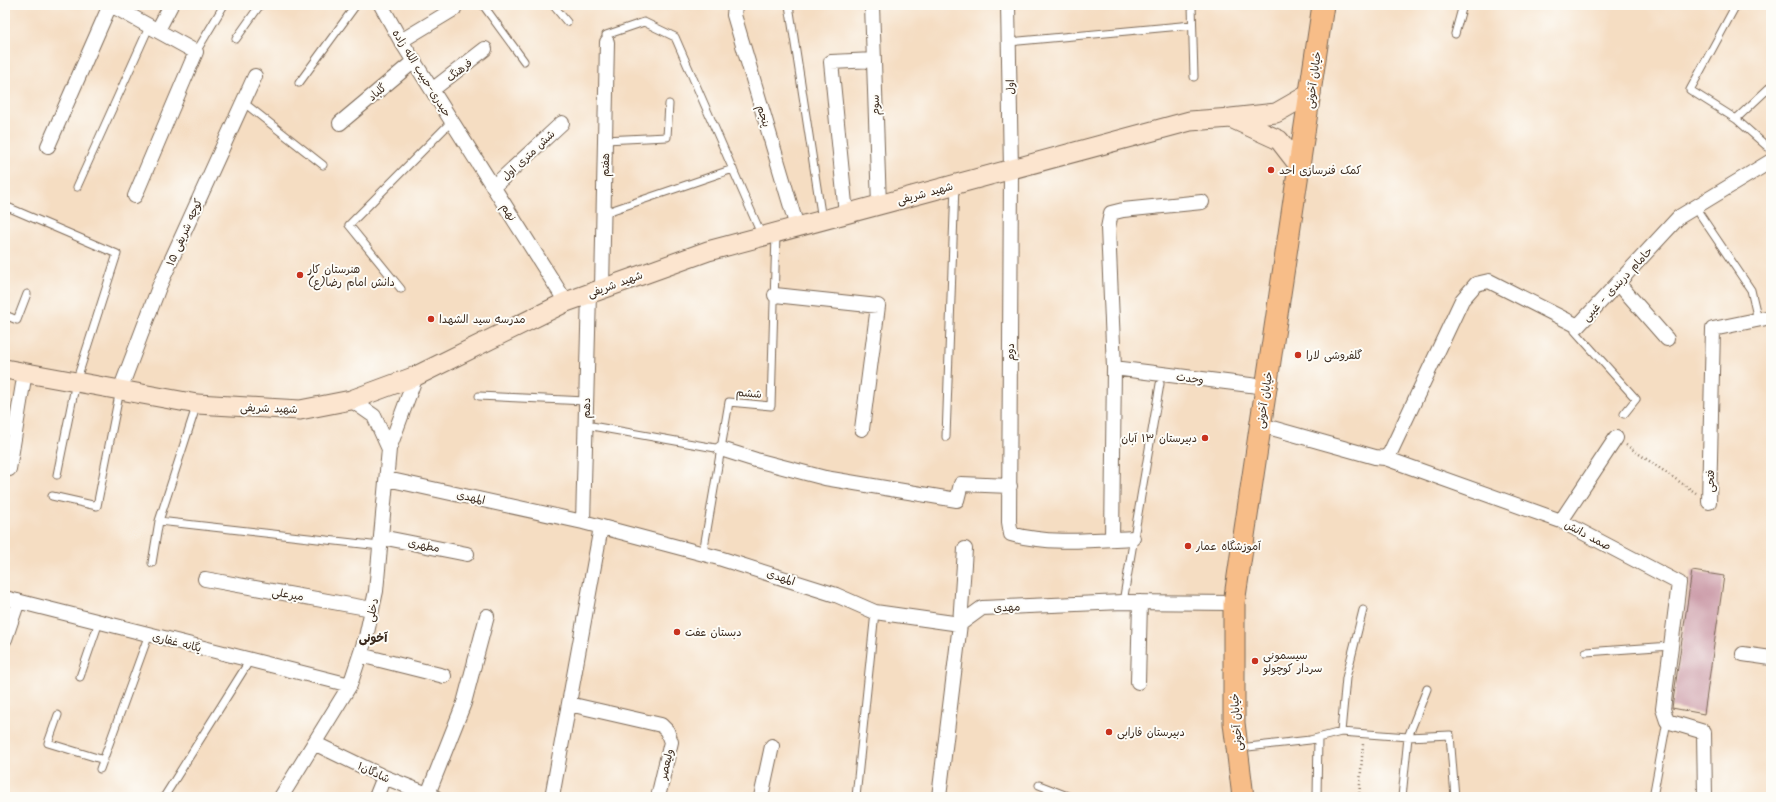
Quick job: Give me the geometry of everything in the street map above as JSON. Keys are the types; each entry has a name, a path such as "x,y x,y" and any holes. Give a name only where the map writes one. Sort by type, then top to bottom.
{"main road":[{"name":"خیابان آخونی","path":"1244,797 1234,723 1234,603 1323,5"},
{"name":"شهید شریفی","path":"5,368 197,404 300,410 351,400 416,376 566,302 595,290 708,251 1190,121 1276,113 1311,93"},
{"path":"1231,118 1279,140 1300,167"}],"street":[{"path":"48,146 111,5 154,27 196,52 135,196"},
{"path":"154,27 171,5"},
{"name":"پنجم","path":"735,5 734,15 797,227"},
{"name":"سوم","path":"872,5 879,205"},
{"name":"اول","path":"1008,5 1011,170"},
{"name":"حیدری-حبیب الله زاده","path":"384,6 402,41 452,121"},
{"path":"402,41 454,9"},
{"name":"هفتم","path":"595,290 604,213 607,42"},
{"name":"فرهنگ","path":"432,90 485,49"},
{"path":"846,214 831,62 874,60"},
{"name":"گلباد","path":"340,123 414,61"},
{"name":"کوچه شریفی ۱۵","path":"120,390 159,287 255,76"},
{"name":"نهم","path":"452,121 566,302"},
{"name":"شش متری اول","path":"493,187 562,123"},
{"name":"حامام دربندی - غیبی","path":"1385,458 1390,453 1462,300 1476,284 1489,281 1578,326 1679,217 1771,161"},
{"name":"دوم","path":"1011,170 1009,522 1012,534 1022,537 1057,541 1112,539"},
{"path":"1134,538 1112,539 1114,368 1108,228 1111,213 1123,210 1202,202"},
{"path":"1618,283 1667,339"},
{"name":"دهم","path":"584,522 586,401 595,290"},
{"path":"775,295 878,306 862,429"},
{"name":"فتحی","path":"1709,502 1713,329 1764,319"},
{"name":"وحدت","path":"1114,368 1266,388"},
{"path":"9,469 25,372"},
{"path":"389,450 416,376"},
{"path":"351,400 374,416 389,450"},
{"name":"صمد دانش","path":"1261,425 1375,457 1385,458 1560,521 1679,583 1663,709 1667,721"},
{"path":"1560,521 1616,438"},
{"path":"721,449 825,478 957,500 961,484 1010,486"},
{"name":"دخلی","path":"281,797 350,685 366,638 376,591 389,450"},
{"name":"المهدی","path":"387,479 584,522 703,554 836,595 875,612 960,624"},
{"path":"552,797 601,527"},
{"name":"مطهری","path":"380,542 467,554"},
{"path":"938,797 960,624 965,549"},
{"name":"میرعلی","path":"205,579 372,609"},
{"path":"5,639 12,600"},
{"name":"یگانه غفاری","path":"12,600 350,685"},
{"name":"مهدی","path":"960,624 982,608 1122,602 1234,603"},
{"path":"1138,682 1140,602"},
{"path":"432,796 464,703 487,616"},
{"path":"1743,654 1771,658"},
{"path":"360,656 444,676"},
{"name":"ولیعصر","path":"569,704 661,725 667,731 671,742 658,797"},
{"path":"1667,721 1704,732 1705,797"},
{"name":"شادگان۱","path":"314,743 384,777 432,796"},
{"path":"762,797 772,746"},
{"path":"376,797 384,777"}],"lane":[{"path":"196,52 224,5"},
{"path":"236,39 260,5"},
{"path":"299,83 356,5"},
{"path":"483,5 524,61"},
{"path":"553,5 567,22"},
{"path":"789,5 822,220"},
{"path":"1192,5 1194,77"},
{"path":"1455,34 1463,5"},
{"path":"1736,5 1690,90 1736,119 1771,150"},
{"path":"607,42 606,35 644,22 675,37 733,169 769,235"},
{"path":"1009,42 1192,25"},
{"path":"77,187 154,27"},
{"path":"1736,119 1771,86"},
{"path":"243,102 323,165"},
{"path":"605,140 667,137 669,104"},
{"path":"401,289 349,226 452,121"},
{"path":"604,213 733,169"},
{"path":"946,437 955,185"},
{"path":"5,206 117,254 76,382 57,475"},
{"path":"1695,207 1751,290 1764,319"},
{"name":"ششم","path":"703,554 729,402 771,406 775,295 769,235"},
{"path":"5,315 17,320 27,294"},
{"path":"1578,326 1574,331 1636,400 1624,414"},
{"path":"1122,602 1160,384"},
{"path":"52,496 97,506 120,390"},
{"path":"479,396 586,401"},
{"path":"152,563 159,521 197,404"},
{"path":"586,425 721,449"},
{"path":"159,521 380,542"},
{"path":"1341,732 1346,678 1363,610"},
{"path":"856,797 875,612"},
{"path":"80,677 99,622"},
{"path":"100,769 150,634"},
{"path":"1586,652 1671,646"},
{"path":"164,797 250,660"},
{"path":"1402,797 1408,737 1427,689"},
{"path":"58,715 48,743 104,760"},
{"path":"1654,797 1667,721"},
{"path":"1237,749 1318,738 1341,732 1408,737 1450,735 1455,797"},
{"path":"1317,797 1318,738"},
{"path":"1039,785 1070,797"}],"path":[{"name":"فتحی","path":"1616,438 1709,502"},
{"path":"1359,797 1364,734"}],"building":[{"path":"1692,571 1724,576 1704,714 1672,708"}],"place":[{"name":"کمک فنرسازی احد","path":"1271,170"},
{"name":"هنرستان کار دانش امام رضا(ع)","path":"300,275"},
{"name":"مدرسه سید الشهدا","path":"431,319"},
{"name":"گلفروشی لارا","path":"1298,355"},
{"name":"دبیرستان ۱۳ آبان","path":"1205,438"},
{"name":"آموزشگاه عمار","path":"1188,546"},
{"name":"دبستان عفت","path":"677,632"},
{"name":"سیسمونی سردار کوچولو","path":"1255,661"},
{"name":"دبیرستان فارابی","path":"1109,732"}],"district":[{"name":"آخونی","path":"373,638"}]}
